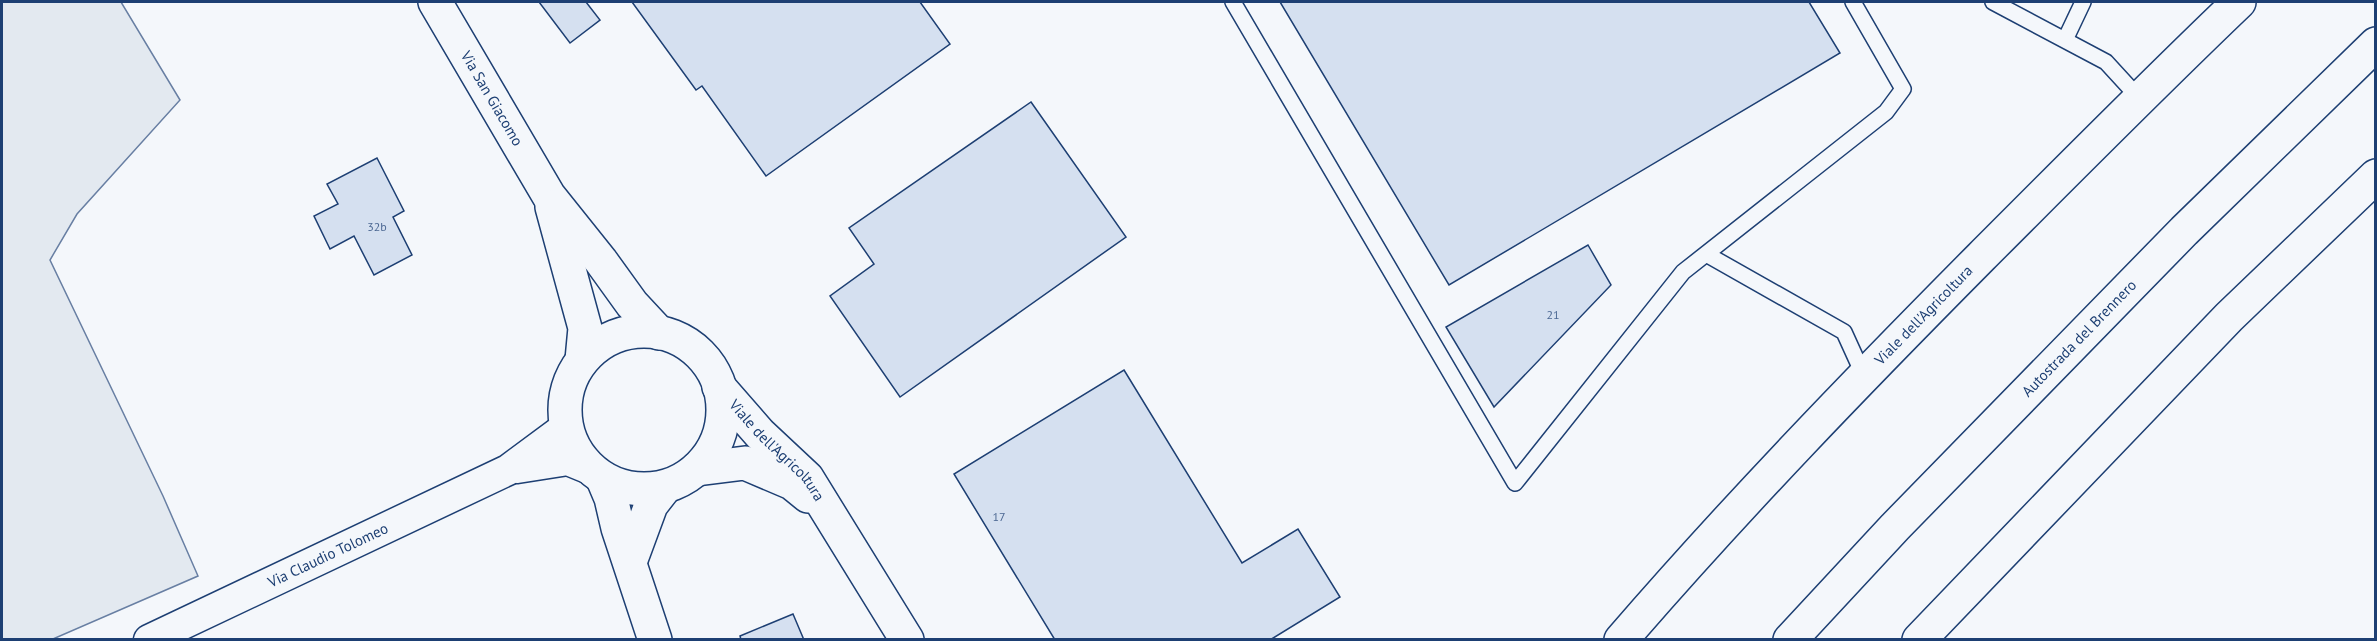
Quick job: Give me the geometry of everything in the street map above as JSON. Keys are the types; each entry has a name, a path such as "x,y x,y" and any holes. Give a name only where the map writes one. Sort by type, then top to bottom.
{"main road":[{"name":"Via San Giacomo","path":"435,2 549,196 632,304 659,333"},
{"name":"Viale dell'Agricoltura","path":"1621,639 1701,547 1864,376 2139,98 2239,2"},
{"name":"Autostrada del Brennero","path":"1790,639 1895,527 2184,231 2376,44"},
{"path":"1918,639 2229,317 2376,176"},
{"name":"Via San Giacomo","path":"549,196 585,328 582,360"},
{"path":"638,331 659,333 676,338 691,347 704,359 719,387 723,417 715,445 697,469 687,477 665,487 633,489 597,474 579,457 566,427 564,409 567,391 572,375 582,360 598,346 617,336 638,331"},
{"name":"Viale dell'Agricoltura","path":"719,387 760,434 807,478 907,639"},
{"name":"Viale dell'Agricoltura","path":"697,469 745,463 792,483 830,514"},
{"path":"597,474 630,562 655,639"},
{"path":"630,562 651,506 665,487"}],"street":[{"name":"Via Claudio Tolomeo","path":"149,639 508,470 566,427"},
{"name":"Via Claudio Tolomeo","path":"508,470 568,460 597,474"}],"lane":[{"path":"1233,2 1515,483 1683,272 1886,112 1903,89 1852,2"},
{"path":"1993,2 2106,62 2139,98"},
{"path":"2065,40 2082,2"},
{"path":"1706,254 1844,332 1864,376"}],"shaded area":[{"path":"2,2 121,2 180,100 77,214 50,260 163,496 198,576 53,639 2,639"}],"building":[{"path":"539,2 586,2 600,20 570,43"},
{"path":"632,2 920,2 950,44 766,176 702,86 696,90"},
{"path":"1280,2 1809,2 1840,53 1449,285"},
{"path":"1031,102 1126,237 900,397 830,296 874,264 849,228"},
{"path":"377,158 404,211 393,217 412,255 374,275 354,236 330,249 314,216 338,204 327,184"},
{"path":"1588,245 1611,285 1494,407 1446,327"},
{"path":"1124,370 1242,563 1298,529 1340,597 1270,640 1055,640 954,474"},
{"path":"793,614 804,640 741,640 740,636"}]}
